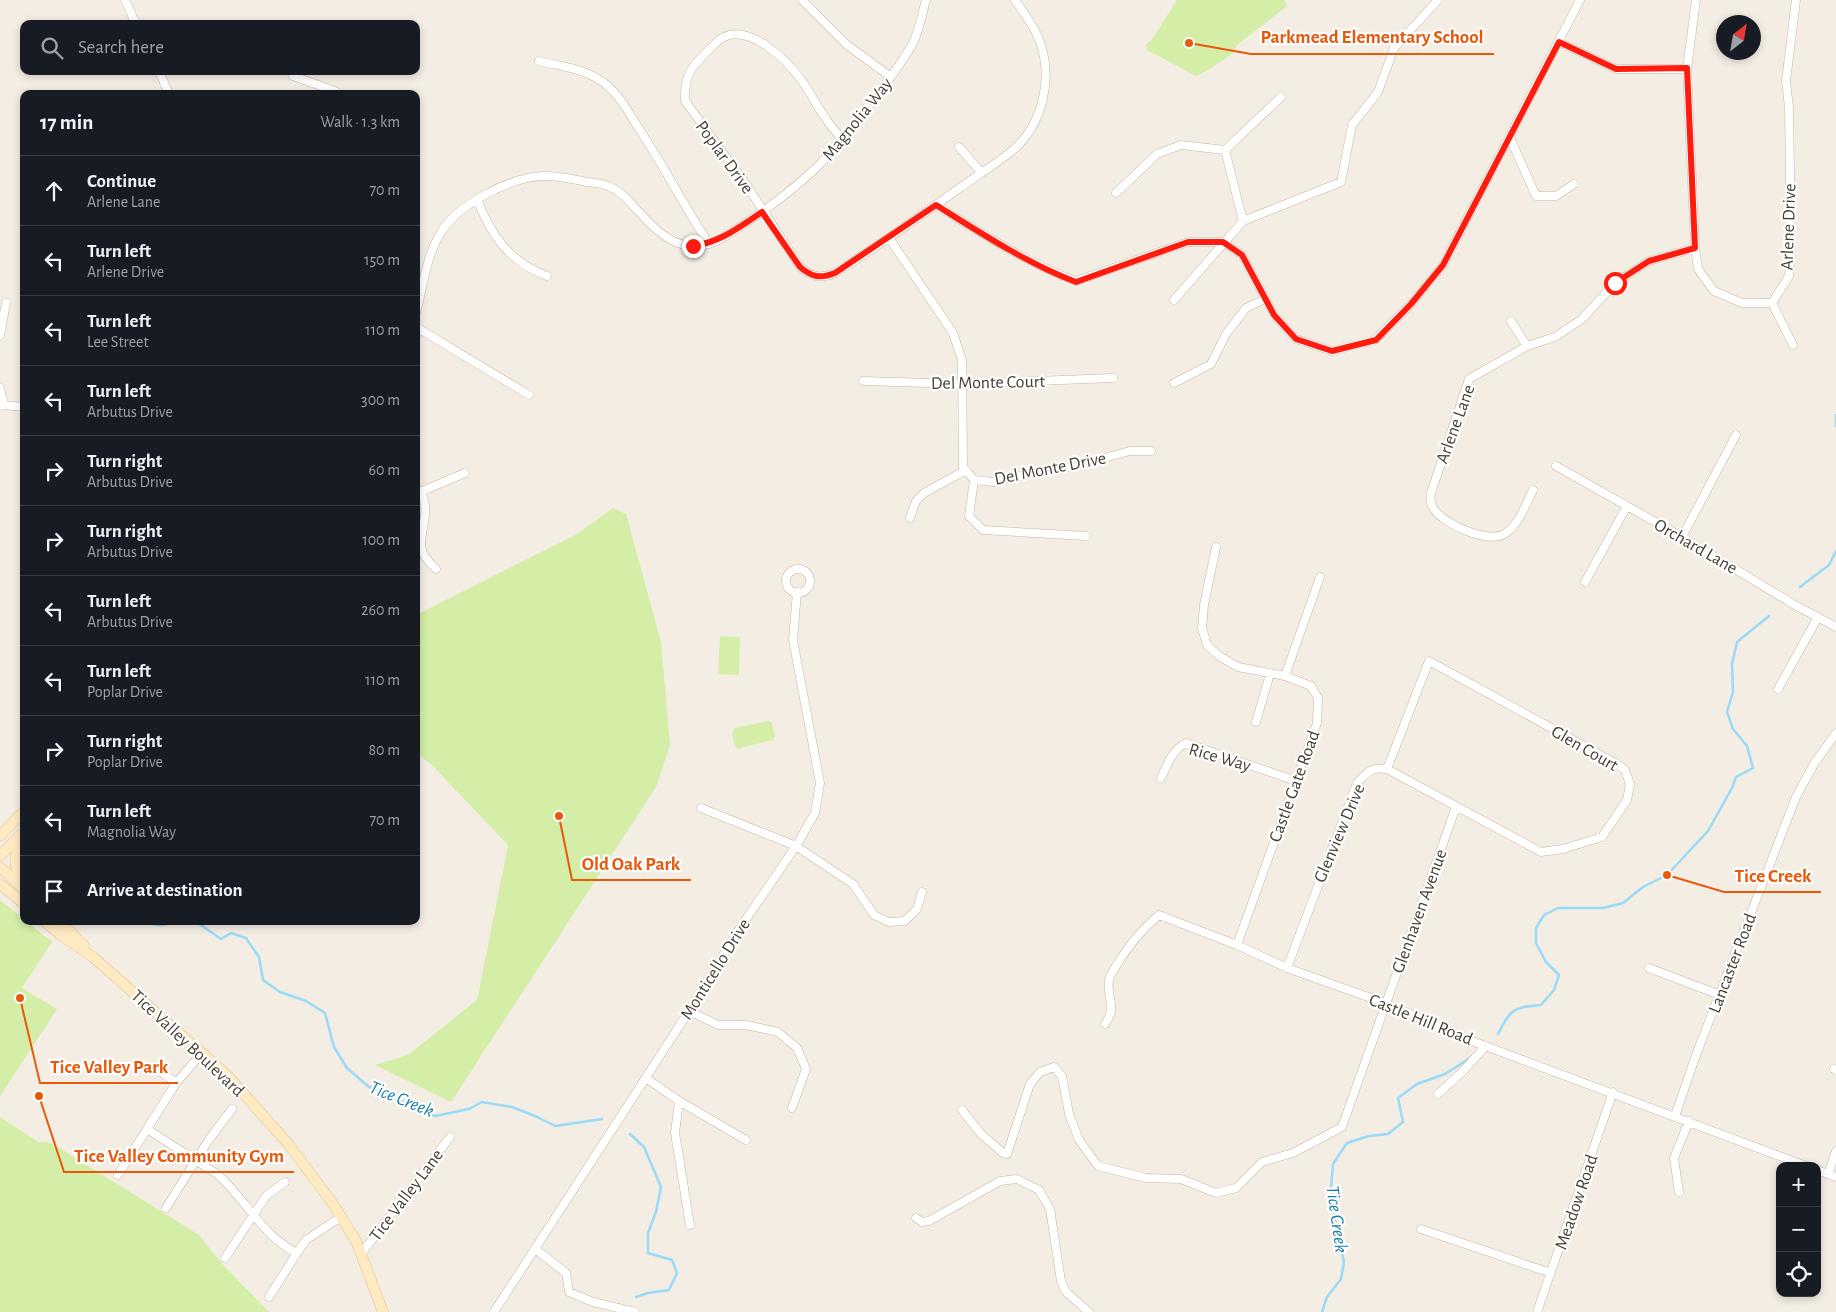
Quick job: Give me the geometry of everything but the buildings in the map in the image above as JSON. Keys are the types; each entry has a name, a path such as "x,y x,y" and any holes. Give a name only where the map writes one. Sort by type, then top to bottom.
{"street":[{"path":"125,0 134,20"},
{"path":"802,0 847,45 891,77"},
{"name":"Magnolia Way","path":"420,296 430,254 440,233 454,216 477,200 503,186 542,176 562,177 605,185 615,189 662,234 677,243 693,246 709,244 723,238 762,212 820,164 843,140 891,77 914,42 926,0"},
{"name":"Poplar Drive","path":"843,140 826,120 802,81 788,63 752,37 736,33 723,37 703,55 689,72 684,85 684,101 745,183 762,212 800,267 816,278 826,277 889,238 1013,150 1032,126 1042,101 1046,78 1044,58 1039,41 1015,0"},
{"path":"1174,300 1243,221 1341,182 1352,126 1378,92 1394,48 1438,0"},
{"path":"936,205 994,241 1060,276 1076,282 1188,242 1223,242 1242,255 1274,315 1296,339 1332,351 1376,340 1411,304 1443,265 1580,0"},
{"path":"1696,0 1687,68 1695,248 1698,269 1714,291 1742,303 1772,303 1793,345"},
{"name":"Arlene Drive","path":"1772,303 1789,276 1791,225 1789,108 1786,81 1796,0"},
{"path":"1559,42 1616,69 1687,68"},
{"path":"540,61 591,75 599,79 615,94 654,151 709,244"},
{"path":"161,75 167,90"},
{"path":"293,76 331,90"},
{"path":"1116,193 1157,154 1181,145 1225,150 1282,97"},
{"path":"1510,138 1536,196 1556,196 1574,184"},
{"path":"959,147 981,172"},
{"path":"1225,150 1243,221"},
{"path":"477,200 485,219 504,248 532,271 547,276"},
{"name":"Del Monte Drive","path":"889,238 952,333 962,360 963,467 974,480 994,482 1037,472 1062,469 1130,451 1151,451"},
{"name":"Arlene Lane","path":"1533,490 1514,525 1505,534 1494,538 1471,532 1445,520 1434,510 1430,502 1431,493 1468,379 1527,346 1555,336 1582,319 1615,283 1649,261 1695,248"},
{"path":"1174,383 1211,364 1226,334 1246,308 1265,299"},
{"path":"0,335 6,303"},
{"path":"1511,321 1527,346"},
{"path":"420,329 529,395"},
{"name":"Del Monte Court","path":"863,381 962,384 1113,378"},
{"path":"0,388 1,404 20,406"},
{"path":"1682,537 1736,435"},
{"name":"Orchard Lane","path":"1556,466 1682,537 1836,628"},
{"path":"910,518 916,501 924,493 966,470"},
{"path":"420,489 465,473"},
{"path":"974,480 969,516 983,530 1086,536"},
{"path":"420,495 425,508 425,523 420,536"},
{"path":"1585,582 1627,506"},
{"path":"420,542 428,562 436,569"},
{"name":"Castle Gate Road","path":"1216,547 1204,604 1202,628 1207,645 1219,656 1238,666 1285,676 1311,686 1318,698 1317,723 1237,945"},
{"path":"1285,676 1320,577"},
{"name":"Monticello Drive","path":"494,1312 689,1011 736,934 796,846 815,813 820,783 793,640 797,592"},
{"path":"1778,689 1818,617"},
{"name":"Glen Court","path":"1428,661 1617,764 1625,770 1630,784 1627,800 1602,837 1556,850 1541,852 1387,769 1428,661"},
{"path":"1256,722 1270,674"},
{"name":"Lancaster Road","path":"1675,1116 1696,1055 1796,797 1814,764 1836,734"},
{"name":"Rice Way","path":"1161,778 1172,756 1180,746 1186,744 1296,781"},
{"name":"Glenview Drive","path":"1288,968 1357,783 1370,769 1387,769"},
{"name":"Glenhaven Avenue","path":"962,1110 980,1133 1007,1154 1030,1084 1040,1072 1054,1067 1062,1076 1068,1114 1079,1140 1098,1166 1146,1178 1181,1178 1216,1193 1236,1188 1262,1162 1293,1153 1342,1127 1456,807"},
{"path":"701,808 796,846 853,884 874,916 889,922 905,921 917,908 922,892"},
{"path":"0,836 20,815"},
{"path":"0,829 12,822"},
{"path":"0,856 20,837"},
{"path":"20,842 14,861 16,872 20,878"},
{"path":"0,867 20,885"},
{"path":"0,884 20,901"},
{"path":"0,894 20,902"},
{"name":"Castle Hill Road","path":"1105,1024 1112,1011 1109,994 1110,975 1135,938 1159,915 1237,945 1288,968 1385,1003 1486,1046 1613,1092 1795,1162"},
{"name":"Tice Valley Boulevard","path":"49,925 93,957"},
{"name":"Tice Valley Boulevard","path":"64,925 93,957 228,1076 290,1146 341,1217 361,1254 383,1312"},
{"path":"1649,968 1720,995"},
{"path":"689,1011 718,1025 746,1025 778,1032 797,1048 806,1069 792,1108"},
{"path":"1438,1094 1486,1046"},
{"path":"118,1175 176,1083 202,1054"},
{"path":"154,1066 176,1083"},
{"path":"646,1078 679,1101 746,1140"},
{"name":"Meadow Road","path":"1537,1312 1613,1092"},
{"path":"679,1101 675,1134 690,1225"},
{"path":"166,1208 208,1141 232,1109"},
{"path":"1679,1192 1674,1158 1689,1121"},
{"path":"147,1129 196,1160 226,1182 272,1236 287,1248 297,1252"},
{"name":"Tice Valley Lane","path":"361,1254 450,1137"},
{"path":"1832,1176 1836,1151"},
{"path":"916,1218 922,1222 928,1221 1000,1181 1017,1178 1039,1190 1050,1209 1061,1280 1066,1292 1089,1312"},
{"path":"225,1258 266,1196 285,1182"},
{"path":"269,1297 306,1240 341,1217"},
{"path":"1421,1229 1551,1273"},
{"path":"535,1249 566,1273 569,1292 593,1302 635,1312"}],"green space":[{"path":"1177,0 1285,0 1287,6 1237,45 1232,54 1196,76 1147,50 1146,45 1153,38"},
{"path":"613,508 626,514 661,642 670,745 656,787 451,1102 375,1065 408,1055 477,1000 508,845 432,765 420,756 420,613 577,534"},
{"path":"720,636 740,637 739,675 718,674"},
{"path":"768,721 772,723 775,736 773,740 739,748 735,747 732,733 735,728"},
{"path":"0,900 20,916 20,925 31,925 52,942 22,988 57,1009 0,1096"},
{"path":"0,1117 38,1142 53,1144 199,1235 223,1265 269,1312 0,1312"}],"waterway":[{"name":"Tice Creek","path":"1836,415 1836,426"},
{"name":"Tice Creek","path":"1800,587 1829,565 1836,551"},
{"name":"Tice Creek","path":"1498,1034 1510,1014 1519,1008 1541,1005 1554,990 1559,975 1546,962 1536,943 1536,928 1544,915 1558,908 1603,908 1623,903 1643,887 1667,875 1708,831 1732,788 1736,777 1753,768 1747,746 1733,729 1727,712 1733,692 1732,664 1737,642 1769,616"},
{"name":"Tice Creek","path":"201,925 221,939 231,933 246,938 259,957 263,980 280,992 306,1001 325,1013 334,1047 347,1068 369,1087 435,1116 469,1109 482,1102 512,1107 555,1126 602,1119"},
{"name":"Tice Creek","path":"1322,1312 1327,1297 1341,1279 1344,1262 1334,1216 1331,1188 1333,1164 1347,1143 1369,1136 1388,1134 1403,1122 1398,1098 1417,1084 1445,1074 1470,1058"},
{"name":"Tice Creek","path":"630,1134 644,1147 661,1187 656,1212 648,1233 648,1253 672,1260 677,1273 669,1290 636,1297"}],"place":[{"name":"Parkmead Elementary School","path":"1189,43"},
{"name":"Old Oak Park","path":"559,816"},
{"name":"Tice Creek","path":"1667,875"},
{"name":"Tice Valley Park","path":"20,998"},
{"name":"Tice Valley Community Gym","path":"39,1096"}],"route":[{"path":"693,246 709,244 723,238 762,212 800,267 816,278 826,277 889,238 936,205 994,241 1060,276 1076,282 1188,242 1223,242 1242,255 1274,315 1296,339 1332,351 1376,340 1411,304 1443,265 1559,42 1616,69 1687,68 1695,248 1649,261 1615,283"}]}
